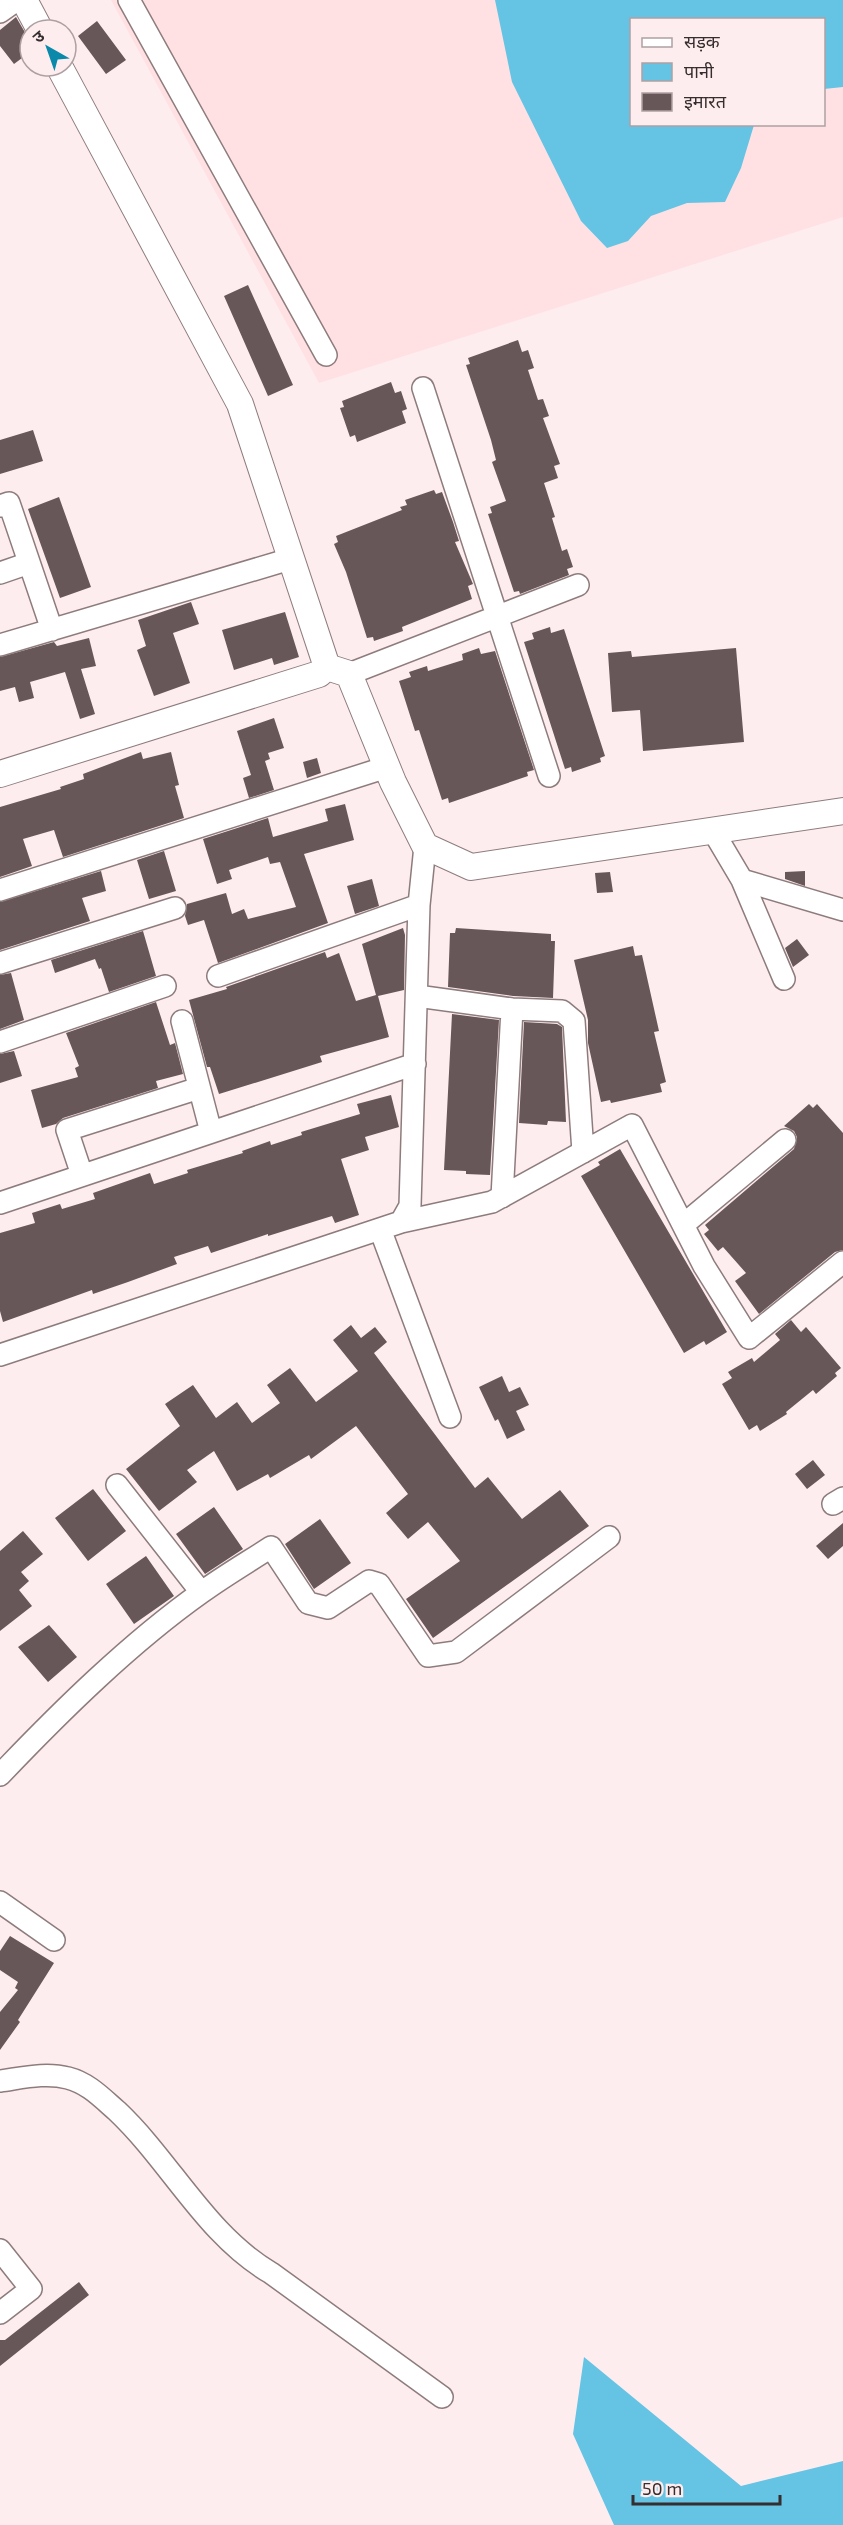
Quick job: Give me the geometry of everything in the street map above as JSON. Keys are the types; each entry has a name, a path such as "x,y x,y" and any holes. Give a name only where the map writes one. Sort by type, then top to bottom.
{"street":[{"path":"0,12 17,0"},
{"path":"24,0 34,18"},
{"path":"129,0 326,355"},
{"path":"65,78 240,404 290,559 338,670 425,846 419,904 410,1206 400,1222"},
{"path":"423,388 549,776"},
{"path":"0,506 9,503 51,630"},
{"path":"0,645 290,559"},
{"path":"0,573 29,563"},
{"path":"0,774 338,670 578,585"},
{"path":"0,890 387,767"},
{"path":"425,846 471,867 843,811"},
{"path":"713,831 742,880 784,979"},
{"path":"742,880 843,910"},
{"path":"218,976 419,904"},
{"path":"0,963 175,908"},
{"path":"0,1042 165,986"},
{"path":"417,996 512,1009 562,1011 574,1021 583,1152"},
{"path":"502,1197 512,1009"},
{"path":"182,1021 211,1132"},
{"path":"0,1203 416,1064"},
{"path":"82,1175 67,1130 200,1088"},
{"path":"0,1355 400,1222 492,1202 632,1125 704,1266 749,1338 843,1262"},
{"path":"683,1225 785,1140"},
{"path":"380,1229 450,1417"},
{"path":"117,1485 201,1593"},
{"path":"0,1775 57,1715 201,1593 272,1547 308,1603 328,1608 369,1581 379,1584 428,1656 456,1652 609,1536"},
{"path":"0,1902 54,1940"},
{"path":"0,2081 41,2075 68,2078 91,2088 141,2134 225,2238 248,2260 271,2273 442,2397"},
{"path":"0,2250 31,2289 0,2313"}],"shaded area":[{"path":"111,0 843,0 843,217 319,383"}],"water":[{"path":"495,0 843,0 843,87 825,89 825,18 630,18 630,126 754,126 741,168 725,202 687,203 651,216 628,241 607,248 581,221 512,82"},
{"path":"584,2357 741,2486 843,2461 843,2525 614,2525 573,2434"}],"building":[{"path":"16,17 18,20 18,61 14,64 0,46 0,30"},
{"path":"97,21 126,60 106,74 78,36"},
{"path":"248,285 293,385 268,396 224,296"},
{"path":"518,340 522,352 528,350 534,368 528,370 538,400 543,399 549,416 543,418 560,464 554,466 558,478 544,483 555,517 552,518 562,551 567,549 573,567 567,569 569,575 520,594 519,591 514,592 488,514 492,513 490,507 506,501 492,462 496,460 491,440 466,365 470,364 468,358"},
{"path":"391,382 395,393 401,391 407,409 402,411 406,423 357,442 355,435 350,437 340,408 344,407 342,401"},
{"path":"33,430 43,461 0,474 0,440"},
{"path":"434,490 436,494 442,492 453,522 459,541 455,542 473,584 468,586 472,599 402,627 403,631 374,641 373,637 367,638 346,572 334,544 338,542 336,536 402,510 400,507 407,505 405,500"},
{"path":"59,497 91,587 60,598 28,509"},
{"path":"191,602 199,624 173,633 190,683 154,696 137,650 146,646 138,620"},
{"path":"285,612 299,657 274,665 272,658 234,670 222,630"},
{"path":"550,627 551,633 564,629 605,756 600,758 601,762 572,772 571,767 565,769 524,642 534,639 532,633"},
{"path":"89,638 96,666 81,669 95,714 80,719 65,672 30,682 34,698 19,702 15,687 0,691 0,657 54,642 57,646"},
{"path":"479,648 481,654 495,651 534,770 527,772 528,776 449,803 448,798 442,800 419,730 415,731 399,681 411,677 409,672 427,666 428,671 463,660 462,654"},
{"path":"736,648 744,742 643,751 640,710 612,712 608,653 631,651 632,657"},
{"path":"274,718 284,748 268,753 270,759 265,761 274,790 249,798 243,778 251,775 237,731"},
{"path":"141,752 143,759 171,752 179,785 175,786 184,818 63,857 54,830 23,839 32,866 0,877 0,807 61,789 60,787 84,779 83,774"},
{"path":"317,758 321,773 307,778 303,762"},
{"path":"345,804 354,840 304,854 328,923 218,963 204,920 188,925 185,916 187,904 226,893 232,914 244,909 248,919 296,907 280,862 270,864 268,857 229,870 232,879 217,884 203,839 268,818 273,837 328,821 325,809"},
{"path":"164,851 176,891 149,899 137,860"},
{"path":"101,871 106,891 82,898 90,921 0,950 0,902"},
{"path":"805,871 805,886 785,879 785,872"},
{"path":"610,872 613,892 597,893 595,873"},
{"path":"372,879 379,906 355,914 347,886"},
{"path":"403,928 405,935 404,990 378,996 389,1037 320,1056 322,1062 219,1094 210,1067 207,1067 189,1000 227,989 226,987 325,952 327,958 339,953 356,1001 376,995 362,944"},
{"path":"456,928 551,934 551,941 555,941 553,998 513,996 448,987 450,933 455,933"},
{"path":"143,931 156,976 109,992 101,968 99,969 95,959 55,973 51,960"},
{"path":"797,939 809,955 793,967 785,948"},
{"path":"633,946 635,956 642,955 659,1031 654,1032 666,1082 660,1084 662,1092 611,1103 610,1100 601,1102 588,1043 588,1020 574,960"},
{"path":"11,973 24,1020 0,1029 0,975"},
{"path":"156,1002 170,1045 175,1043 183,1074 156,1081 158,1088 63,1118 56,1124 42,1128 31,1090 78,1077 75,1068 79,1066 66,1033"},
{"path":"452,1014 499,1020 490,1175 444,1170"},
{"path":"524,1022 557,1024 562,1027 566,1122 548,1121 547,1125 519,1123"},
{"path":"14,1051 22,1076 0,1083 0,1054"},
{"path":"391,1095 399,1127 365,1137 369,1150 341,1159 359,1215 335,1223 332,1216 211,1253 208,1246 174,1257 177,1264 93,1294 92,1290 3,1322 0,1311 0,1233 35,1223 32,1213 60,1204 62,1209 95,1199 93,1193 150,1173 154,1184 188,1173 187,1170 243,1153 242,1151 270,1141 271,1145 302,1135 301,1132 360,1114 357,1104"},
{"path":"809,1104 813,1108 817,1104 843,1133 843,1250 835,1252 759,1314 735,1281 746,1273 723,1247 718,1251 704,1234 709,1230 705,1225 794,1149 797,1137 794,1131 784,1126"},
{"path":"620,1149 727,1332 706,1345 704,1341 684,1353 581,1176 600,1165 598,1162"},
{"path":"791,1320 801,1332 806,1327 841,1368 835,1373 837,1376 816,1394 813,1390 786,1412 787,1414 760,1431 757,1425 749,1430 722,1384 732,1378 728,1372 752,1358 754,1362 780,1340 775,1334"},
{"path":"351,1325 361,1338 375,1327 387,1342 374,1353 475,1488 488,1477 522,1519 560,1490 589,1526 433,1638 406,1599 460,1561 428,1522 408,1539 386,1513 408,1494 356,1426 311,1459 309,1455 270,1478 268,1474 237,1491 214,1451 187,1470 197,1482 159,1511 126,1469 180,1426 165,1404 193,1385 216,1418 237,1402 252,1423 280,1403 267,1385 290,1368 316,1402 358,1371 333,1340"},
{"path":"502,1376 509,1392 520,1387 529,1405 516,1411 525,1430 507,1439 498,1419 495,1421 479,1387"},
{"path":"813,1460 825,1475 807,1489 795,1474"},
{"path":"93,1489 126,1531 88,1561 55,1518"},
{"path":"214,1507 243,1549 205,1574 176,1534"},
{"path":"320,1519 351,1563 314,1589 285,1544"},
{"path":"843,1523 843,1546 828,1559 816,1546"},
{"path":"23,1531 43,1554 21,1572 29,1581 19,1590 32,1606 0,1631 0,1551"},
{"path":"146,1556 174,1596 134,1624 106,1584"},
{"path":"49,1625 77,1657 48,1682 18,1647"},
{"path":"10,1936 54,1963 18,2020 20,2022 0,2050 0,2012 18,1990 15,1988 18,1982 0,1970 0,1951"},
{"path":"79,2282 89,2295 0,2366 0,2340 5,2340"}]}
